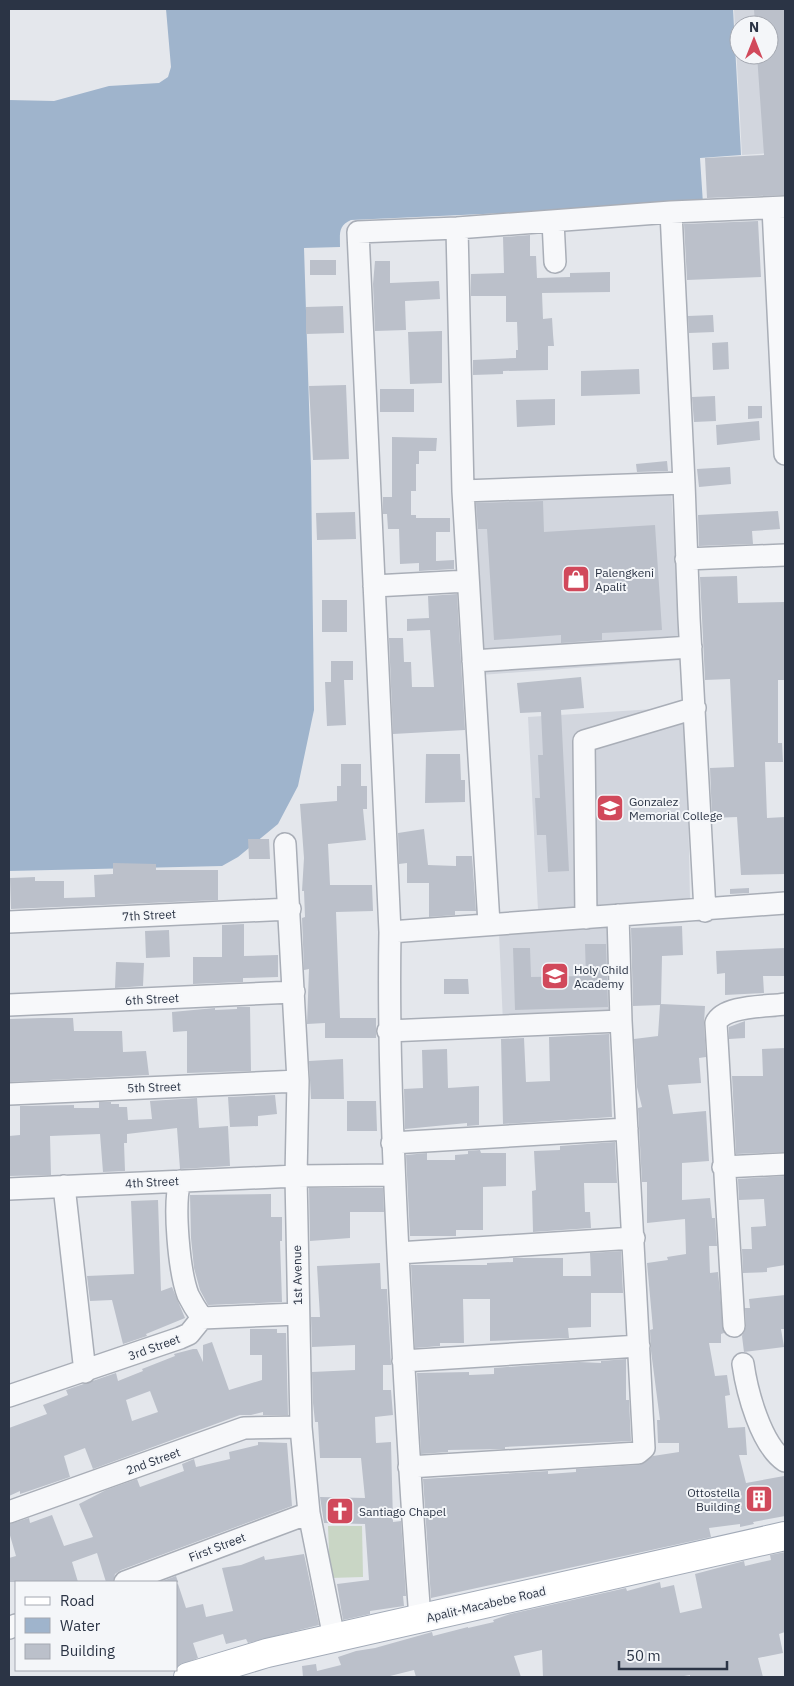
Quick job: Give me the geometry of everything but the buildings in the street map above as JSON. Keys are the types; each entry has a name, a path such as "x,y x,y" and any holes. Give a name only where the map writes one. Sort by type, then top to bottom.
{"main road":[{"name":"Apalit-Macabebe Road","path":"188,1677 267,1653 785,1536"}],"street":[{"path":"420,1619 409,1467 392,1143 388,1031 390,932 358,232 457,228 671,212 779,208 785,454"},
{"path":"671,212 686,559 705,911"},
{"path":"553,221 556,262"},
{"path":"457,228 463,491 488,924"},
{"path":"463,491 684,483"},
{"path":"686,559 785,555"},
{"path":"374,586 468,581"},
{"path":"473,660 691,647"},
{"path":"586,918 584,741 695,708"},
{"name":"1st Avenue","path":"285,844 298,1081 296,1176 301,1427 309,1513 334,1638"},
{"path":"390,932 618,915 705,911 785,903"},
{"name":"7th Street","path":"9,922 290,909"},
{"path":"409,1467 638,1453 644,1448 621,1021 618,915"},
{"name":"6th Street","path":"9,1005 294,992"},
{"path":"734,1326 716,1023 719,1016 727,1011 785,1004"},
{"path":"388,1031 621,1021"},
{"name":"5th Street","path":"9,1094 298,1081"},
{"path":"392,1143 627,1129"},
{"path":"723,1166 785,1164"},
{"name":"4th Street","path":"9,1189 296,1176 394,1175"},
{"path":"180,1181 175,1204 184,1278 188,1294 202,1318 298,1314"},
{"path":"64,1186 85,1372"},
{"path":"398,1253 634,1238"},
{"name":"3rd Street","path":"9,1396 85,1372 180,1338 196,1327 202,1318"},
{"path":"403,1361 639,1346"},
{"path":"743,1364 747,1388 762,1428 774,1451 785,1461"},
{"name":"2nd Street","path":"9,1512 244,1428 301,1427"},
{"name":"First Street","path":"128,1581 309,1513"}],"shaded area":[{"path":"734,9 785,9 785,152 742,155 737,65 779,65 779,15 734,15"},
{"name":"Palengkeni Apalit","path":"671,490 683,660 481,675 470,498"},
{"name":"Gonzalez Memorial College","path":"686,707 690,899 538,910 528,717"},
{"name":"Holy Child Academy","path":"607,925 612,1019 503,1023 499,933"}],"green space":[{"path":"328,1526 362,1526 363,1577 330,1578"}],"water":[{"path":"166,9 733,9 733,15 729,15 729,65 736,65 741,155 700,158 703,204 351,220 342,227 340,247 304,248 311,468 314,710 298,786 278,824 238,857 222,866 9,871 9,100 54,101 109,86 159,83 168,77 171,67"}],"place":[{"name":"Palengkeni Apalit","path":"576,579"},
{"name":"Gonzalez Memorial College","path":"610,808"},
{"name":"Holy Child Academy","path":"555,976"},
{"name":"Ottostella Building","path":"759,1499"},
{"name":"Santiago Chapel","path":"340,1511"}]}
